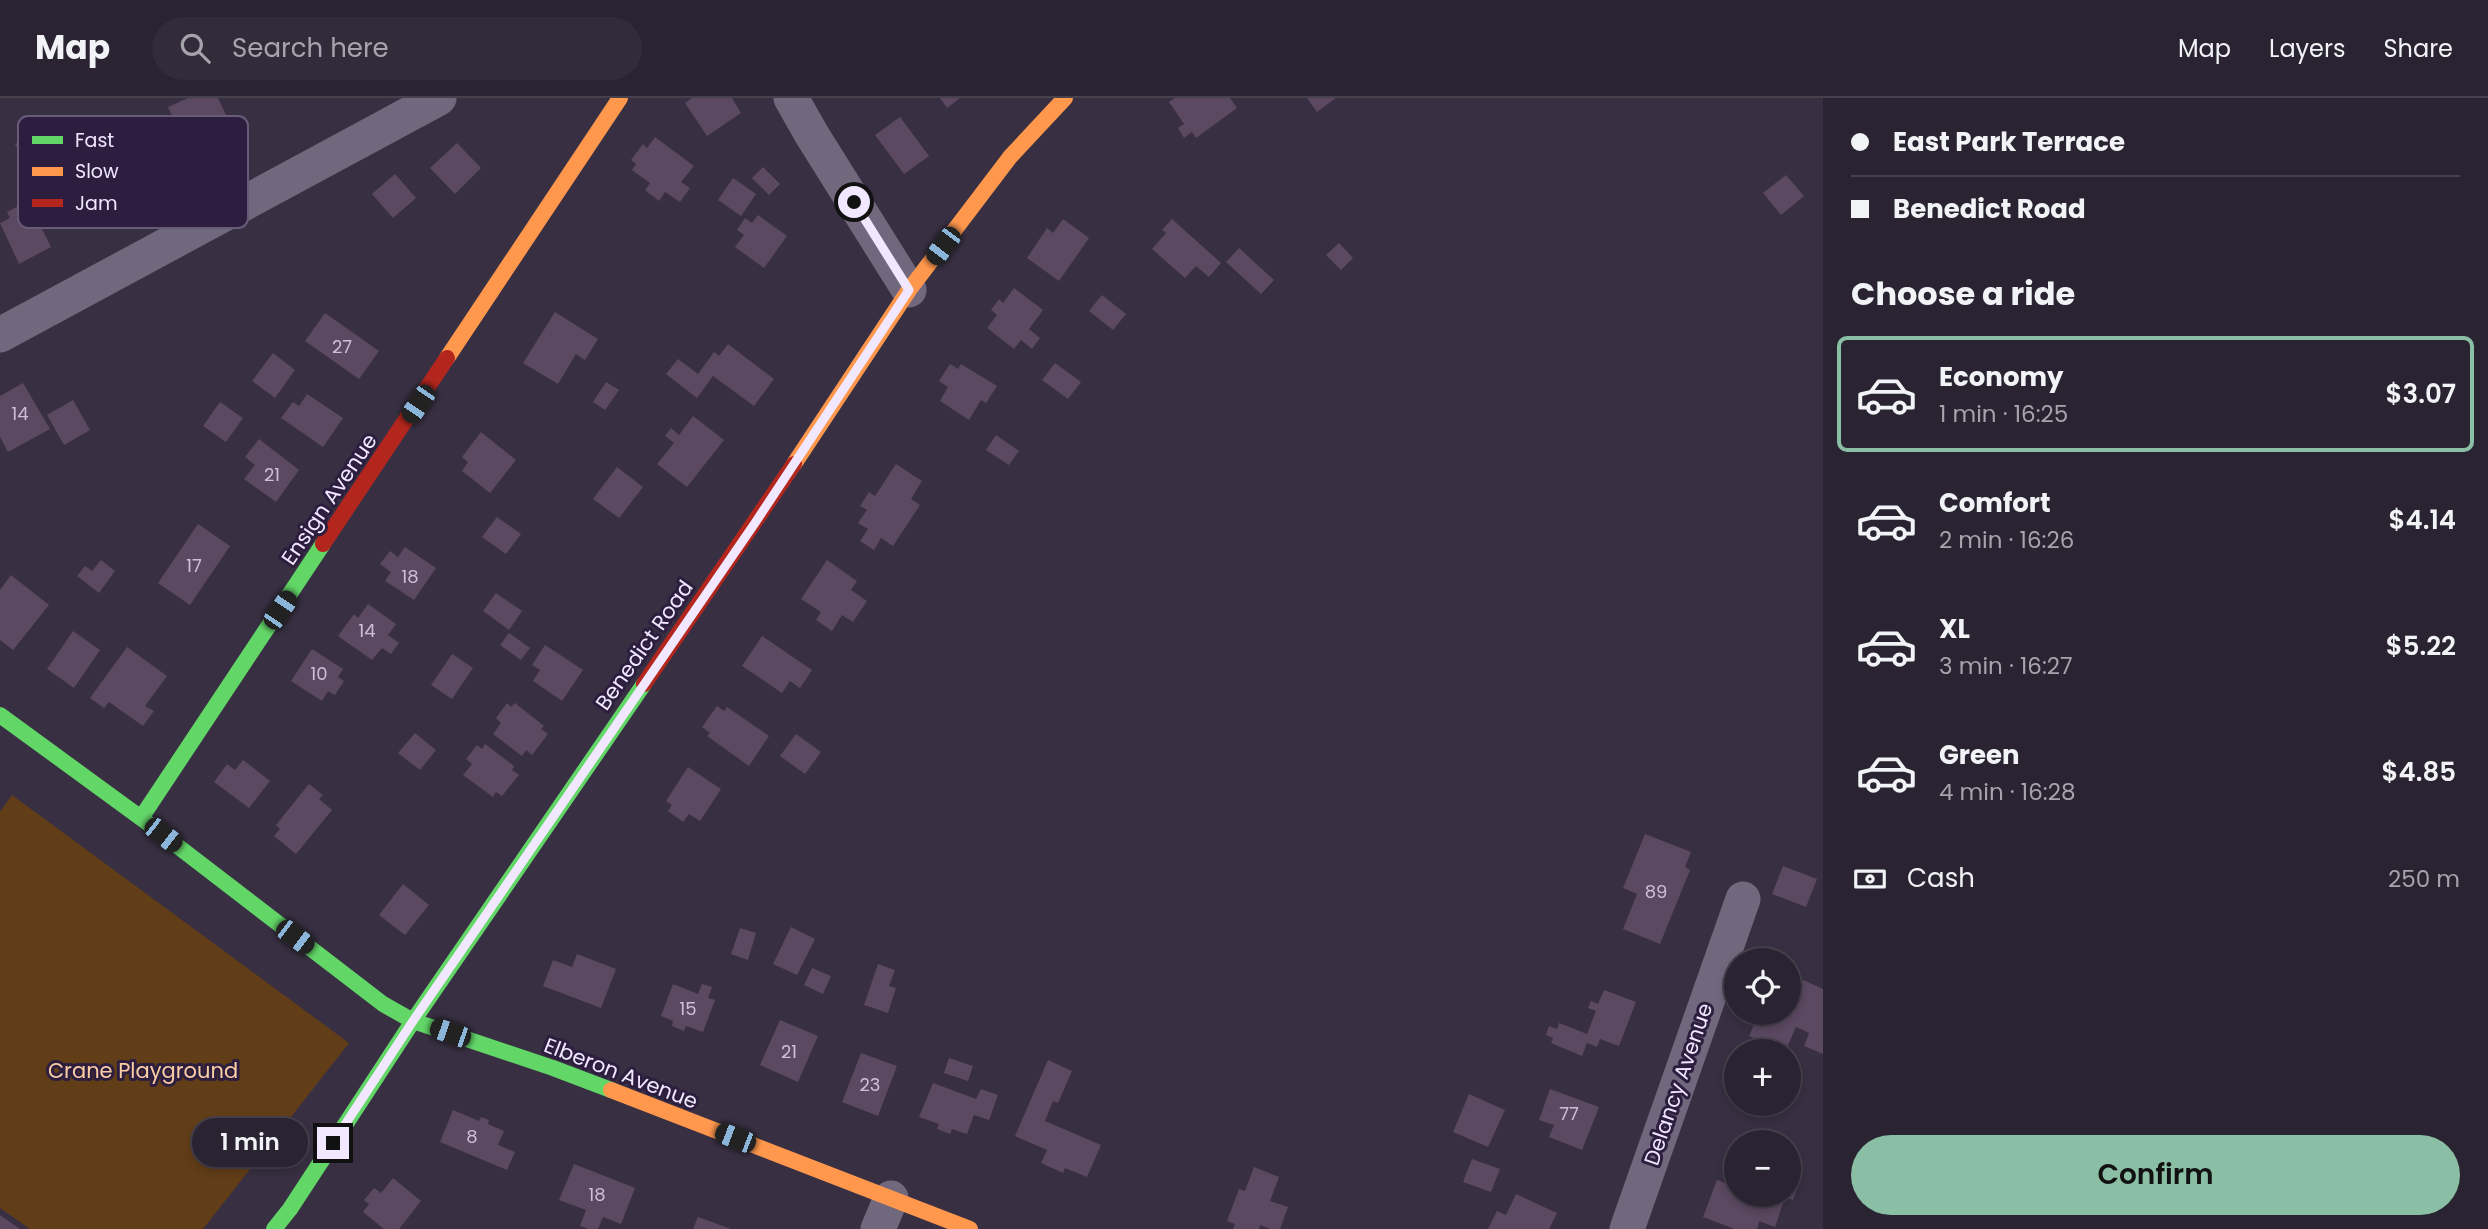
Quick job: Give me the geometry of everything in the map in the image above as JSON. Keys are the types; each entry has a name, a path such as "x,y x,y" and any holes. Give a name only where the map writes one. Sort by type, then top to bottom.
{"street":[{"path":"248,201 439,98"},
{"name":"Ensign Avenue","path":"141,818 620,98"},
{"path":"791,98 909,290"},
{"name":"Benedict Road","path":"274,1229 290,1209 413,1021 755,523 909,290 1010,157 1065,98"},
{"path":"0,335 198,228"},
{"name":"Elberon Avenue","path":"2,720 141,818 383,1004 413,1021 553,1069 884,1214 970,1229"},
{"name":"Delancy Avenue","path":"1627,1229 1743,899"}],"green space":[{"name":"Crane Playground","path":"12,795 349,1043 203,1229 30,1229 0,1208 0,812"}],"building":[{"path":"188,98 218,98 226,116 172,116 168,107"},
{"path":"692,98 732,98 741,113 707,136 685,103"},
{"path":"940,98 960,98 947,108"},
{"path":"1175,98 1230,98 1237,108 1196,138 1192,132 1184,138 1178,128 1184,124 1169,102"},
{"path":"1307,98 1336,98 1317,112"},
{"path":"900,117 929,156 904,174 875,135"},
{"path":"655,137 694,166 681,182 690,188 680,202 665,192 659,201 645,190 650,183 632,170 636,164 631,160 643,144 647,148"},
{"path":"457,143 481,168 455,194 430,168"},
{"path":"763,167 780,184 769,195 752,178"},
{"path":"395,174 416,198 393,218 372,194"},
{"path":"1786,175 1804,196 1781,215 1763,193"},
{"path":"733,178 756,194 741,216 718,200"},
{"path":"18,206 18,228 42,228 51,247 19,264 0,223 10,218 7,212"},
{"path":"758,215 787,236 764,268 735,247 744,235 737,230 745,218 752,223"},
{"path":"1063,219 1089,238 1059,281 1027,258 1047,228 1053,233"},
{"path":"1172,219 1221,263 1209,277 1196,266 1185,278 1152,249 1166,233 1162,230"},
{"path":"1339,243 1353,258 1341,270 1326,255"},
{"path":"1239,248 1274,280 1261,294 1226,262"},
{"path":"1014,288 1043,310 1029,329 1040,338 1032,349 1021,340 1014,349 987,328 997,315 991,310 999,299 1003,303"},
{"path":"1102,295 1126,314 1113,330 1089,311"},
{"path":"555,312 598,339 585,360 576,354 558,384 523,363"},
{"path":"325,313 379,351 359,379 305,341"},
{"path":"728,344 774,379 754,406 713,376 697,398 666,374 678,359 698,374 714,352 719,356"},
{"path":"273,353 295,370 275,398 252,381"},
{"path":"1055,363 1081,382 1068,399 1042,380"},
{"path":"950,364 958,369 961,364 997,386 986,403 981,400 969,420 940,401 948,387 939,381"},
{"path":"606,382 619,390 605,410 593,402"},
{"path":"23,383 50,429 8,452 0,437 0,396"},
{"path":"307,394 343,418 323,447 281,418 293,402 299,406"},
{"path":"73,400 90,430 64,445 47,415"},
{"path":"220,402 243,418 226,442 203,426"},
{"path":"693,416 724,440 687,487 657,464 674,443 665,436 671,428 679,435"},
{"path":"481,432 516,460 490,493 462,471 468,462 462,457"},
{"path":"996,435 1019,451 1009,465 986,450"},
{"path":"259,439 299,470 276,502 244,479 255,465 245,457"},
{"path":"896,464 922,481 911,499 920,505 893,546 881,538 874,550 860,541 868,529 858,523 867,510 860,506 869,492 875,496"},
{"path":"617,467 643,487 619,518 593,499"},
{"path":"497,517 521,534 506,554 482,537"},
{"path":"198,524 230,546 190,605 158,583"},
{"path":"405,547 436,568 414,600 385,581 391,572 380,564 390,551 398,557"},
{"path":"101,560 115,571 99,593 77,576 85,566 92,571"},
{"path":"827,560 857,581 851,590 867,601 853,622 842,615 832,631 816,620 821,612 801,599"},
{"path":"11,575 49,605 13,650 0,640 0,590"},
{"path":"496,593 522,611 509,630 483,611"},
{"path":"368,604 396,624 388,635 399,643 391,654 382,648 372,660 338,636 354,614 358,618"},
{"path":"73,631 100,650 74,688 47,669"},
{"path":"509,633 530,648 521,660 500,645"},
{"path":"762,636 812,670 800,688 790,681 782,693 742,666"},
{"path":"545,645 583,670 562,701 533,681 540,670 532,665"},
{"path":"127,647 167,676 145,706 154,711 143,726 109,702 104,708 90,698"},
{"path":"312,649 343,669 338,677 344,681 335,695 328,691 322,701 291,681"},
{"path":"452,654 473,668 452,699 431,685"},
{"path":"507,703 511,707 515,703 544,726 541,729 548,734 532,755 526,750 522,756 493,734 501,723 496,718"},
{"path":"717,706 724,711 727,707 769,736 749,766 707,736 710,733 702,727"},
{"path":"415,733 436,750 420,770 398,753"},
{"path":"796,734 821,752 805,774 780,756"},
{"path":"485,744 514,766 512,770 519,775 502,796 496,792 493,797 463,775 472,764 466,759 477,745 482,749"},
{"path":"243,760 270,781 249,808 214,782 227,764 235,770"},
{"path":"688,767 721,789 700,821 689,814 683,822 668,811 672,805 666,801"},
{"path":"309,784 323,795 319,799 332,810 296,854 274,836 280,829 276,825"},
{"path":"1645,834 1691,852 1685,867 1690,870 1660,944 1623,929 1637,894 1623,888"},
{"path":"1783,866 1817,879 1806,907 1772,894"},
{"path":"403,884 429,905 405,935 379,915"},
{"path":"791,927 815,939 797,975 773,964"},
{"path":"740,928 756,933 748,960 731,954"},
{"path":"577,954 616,969 601,1008 543,986 553,960 572,967"},
{"path":"878,964 895,970 889,986 896,988 888,1013 864,1005"},
{"path":"812,968 831,976 823,994 804,985"},
{"path":"1801,979 1823,989 1823,1054 1804,1046 1809,1033 1796,1027 1791,1039 1756,1039 1749,1036 1754,1025 1801,1025"},
{"path":"673,984 698,994 702,984 712,987 708,998 715,1000 703,1032 686,1026 684,1031 672,1026 673,1021 661,1016"},
{"path":"1604,990 1636,1002 1619,1046 1600,1039 1597,1047 1587,1043 1582,1056 1551,1043 1553,1038 1546,1035 1549,1026 1557,1029 1559,1023 1587,1034 1596,1011 1588,1008 1591,1001 1598,1004"},
{"path":"780,1020 818,1036 798,1082 760,1065"},
{"path":"861,1053 897,1066 878,1116 842,1102"},
{"path":"949,1058 973,1066 968,1081 944,1073"},
{"path":"1048,1060 1072,1071 1058,1103 1053,1101 1045,1121 1101,1145 1087,1177 1065,1168 1063,1173 1041,1163 1047,1150 1015,1136"},
{"path":"933,1083 976,1099 981,1089 998,1095 989,1120 974,1115 967,1134 952,1129 950,1134 937,1129 939,1124 919,1117"},
{"path":"1550,1089 1599,1107 1582,1150 1549,1137 1554,1125 1539,1120"},
{"path":"1469,1094 1505,1110 1488,1147 1453,1132"},
{"path":"453,1110 479,1121 481,1117 489,1120 488,1124 504,1131 498,1145 515,1152 507,1170 440,1142"},
{"path":"1472,1159 1500,1169 1491,1192 1463,1182"},
{"path":"574,1164 635,1188 621,1224 603,1217 598,1229 580,1226 586,1210 559,1200"},
{"path":"1254,1167 1279,1177 1270,1201 1288,1207 1280,1229 1260,1225 1259,1229 1233,1229 1235,1224 1227,1221 1239,1189 1245,1191"},
{"path":"393,1178 421,1201 399,1229 384,1229 363,1212 369,1204 364,1200 374,1188 381,1193"},
{"path":"1717,1180 1724,1183 1724,1207 1782,1207 1775,1227 1759,1221 1757,1229 1735,1229 1703,1217"},
{"path":"1516,1194 1557,1213 1549,1229 1488,1229 1497,1211 1506,1215"},
{"path":"0,1215 20,1229 0,1229"},
{"path":"698,1217 731,1229 693,1229"}],"traffic: fast":[{"path":"141,818 323,544"},
{"path":"274,1229 644,684"},
{"path":"0,715 141,818 383,1004 413,1021 611,1090"}],"traffic: slow":[{"path":"447,358 620,98"},
{"path":"794,464 909,290 1010,157 1065,98"},
{"path":"611,1090 970,1229"}],"traffic: jam":[{"path":"323,544 447,358"},
{"path":"644,684 794,464"}],"route":[{"path":"333,1143 612,728 755,523 909,290 854,202"}]}
